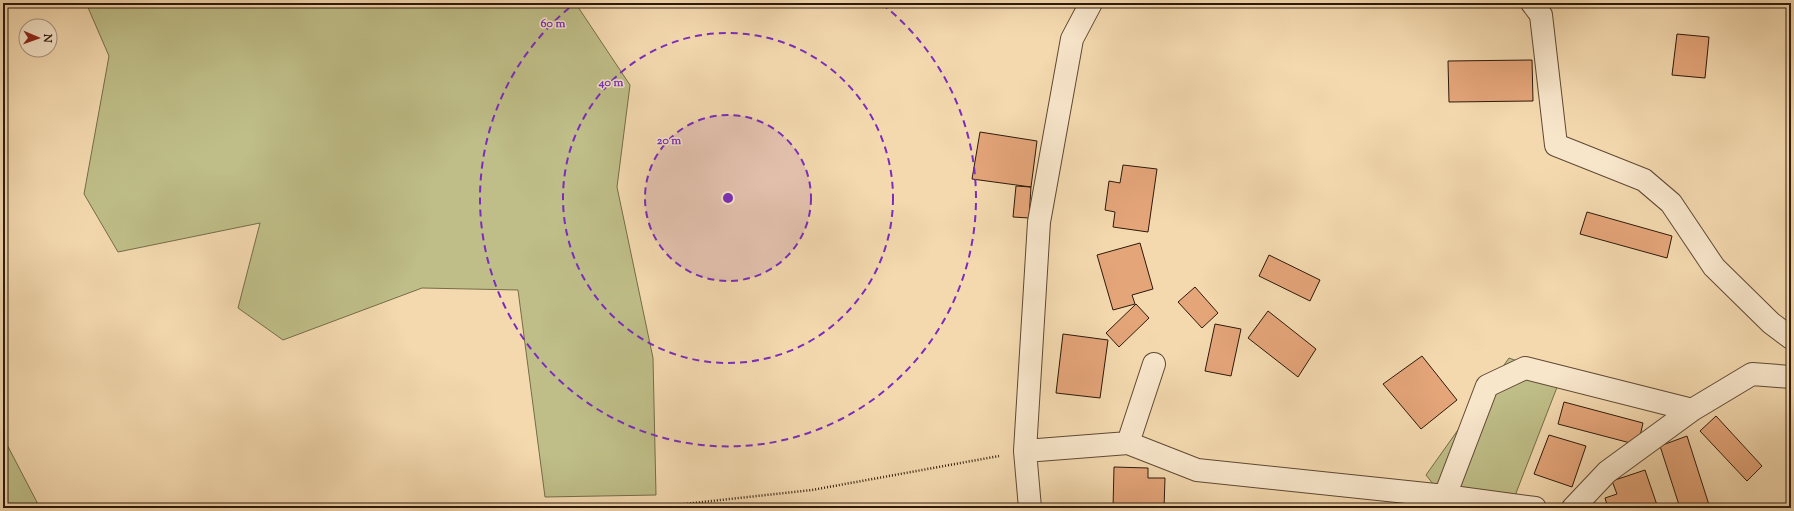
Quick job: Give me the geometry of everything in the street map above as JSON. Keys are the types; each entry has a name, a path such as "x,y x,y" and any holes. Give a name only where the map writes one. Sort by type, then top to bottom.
{"street":[{"path":"1030,508 1025,451 1039,222 1072,39 1091,3"},
{"path":"1532,3 1541,15 1556,145 1644,180 1671,203 1714,267 1771,323 1791,338"},
{"path":"1128,443 1154,364"},
{"path":"1445,496 1487,386 1525,368 1692,410"},
{"path":"1573,508 1607,472 1692,410 1752,374 1791,377"},
{"path":"1025,451 1128,443 1197,470 1445,496 1535,508"}],"path":[{"path":"684,504 812,490 1025,451"}],"shaded area":[{"path":"86,3 577,3 578,7 630,85 617,187 653,358 656,495 545,497 518,290 422,288 283,340 238,308 260,223 118,252 84,194 109,56"},
{"path":"1509,358 1561,377 1516,493 1526,508 1452,508 1426,475"},
{"path":"3,437 40,508 3,508"}],"building":[{"path":"1677,34 1709,37 1705,78 1672,75"},
{"path":"1532,60 1533,101 1449,102 1448,61"},
{"path":"980,132 1037,141 1031,187 972,179"},
{"path":"1123,165 1157,169 1148,232 1113,227 1115,212 1105,210 1109,181 1120,183"},
{"path":"1016,186 1031,187 1029,218 1013,217"},
{"path":"1587,212 1672,236 1667,258 1580,234"},
{"path":"1140,243 1153,289 1132,295 1135,304 1113,310 1097,255"},
{"path":"1269,255 1320,280 1310,301 1259,276"},
{"path":"1195,287 1218,313 1202,328 1178,302"},
{"path":"1136,304 1149,318 1119,347 1106,333"},
{"path":"1268,311 1316,349 1298,377 1248,338"},
{"path":"1215,324 1241,329 1231,376 1205,371"},
{"path":"1063,334 1108,340 1100,398 1056,393"},
{"path":"1422,356 1457,400 1421,429 1383,384"},
{"path":"1564,402 1643,423 1638,445 1558,424"},
{"path":"1716,416 1762,466 1747,481 1700,431"},
{"path":"1549,435 1586,446 1572,487 1534,474"},
{"path":"1687,436 1710,508 1680,508 1660,446"},
{"path":"1114,467 1148,468 1148,478 1165,478 1164,508 1113,508"},
{"path":"1645,470 1658,508 1608,508 1605,498 1617,494 1612,481"}]}
